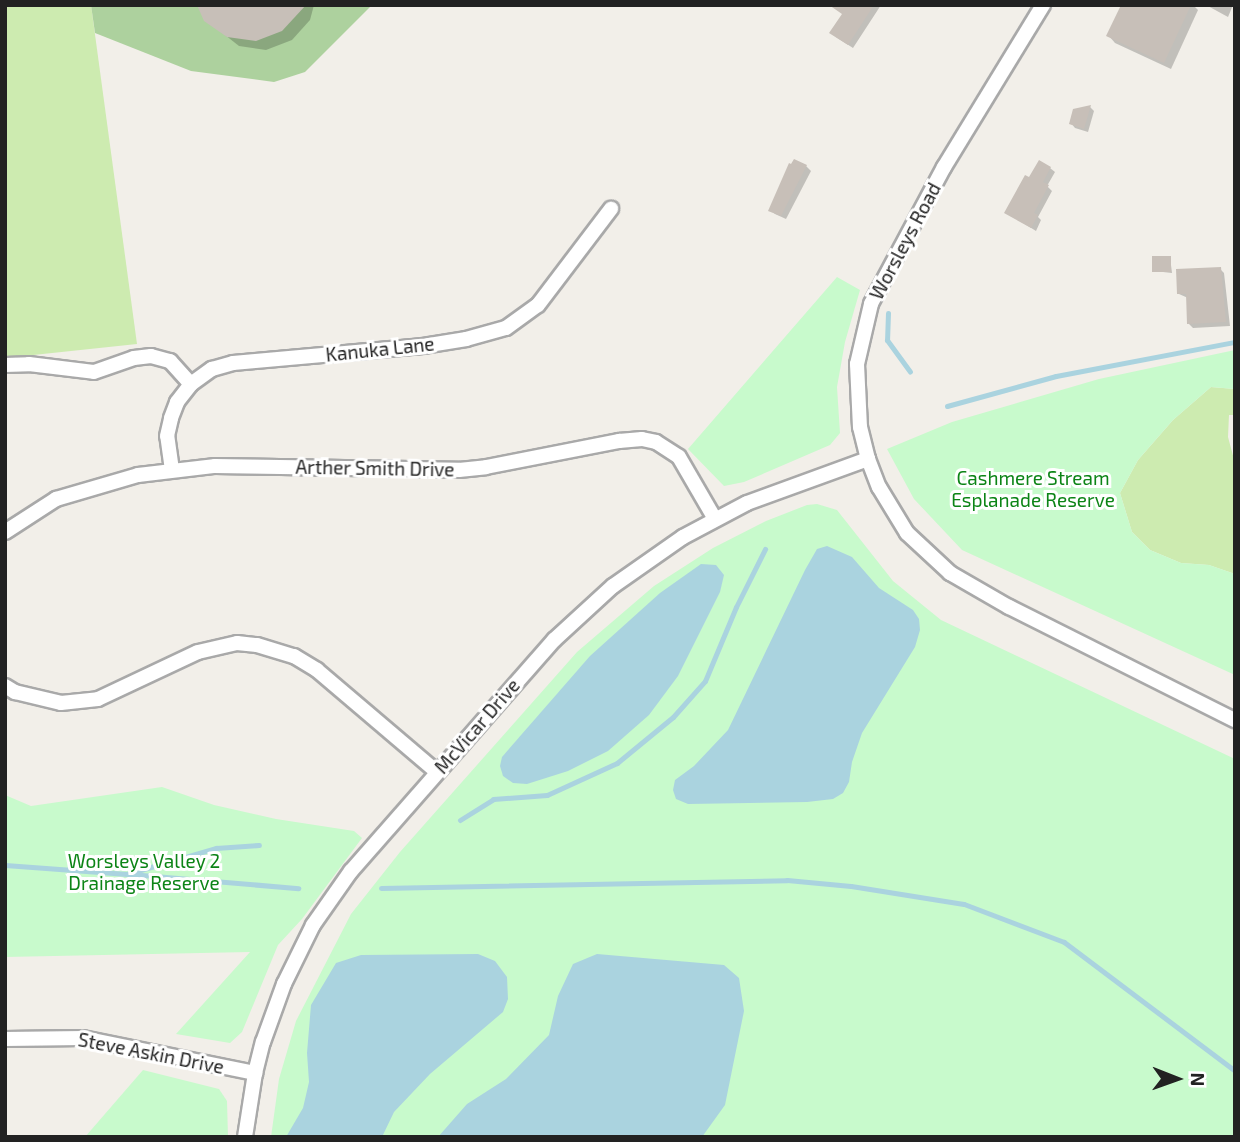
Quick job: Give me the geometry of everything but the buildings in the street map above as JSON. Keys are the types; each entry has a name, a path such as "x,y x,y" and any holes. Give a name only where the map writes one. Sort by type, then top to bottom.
{"street":[{"name":"Worsleys Road","path":"1044,5 944,167 871,304 857,364 860,427 868,458 879,487 907,533 950,573 1009,607 1235,720"},
{"name":"Kanuka Lane","path":"173,470 167,436 170,418 177,402 191,384 223,365 423,346 466,339 506,328 538,305 611,209"},
{"path":"5,365 29,364 94,372 134,358 150,356 170,361 191,384"},
{"name":"Arther Smith Drive","path":"5,532 56,499 107,482 173,470 215,466 459,470 642,439 656,442 679,457 715,519"},
{"name":"McVicar Drive","path":"245,1137 255,1073 280,994 313,925 351,871 554,640 650,558 715,519 781,489 868,458"},
{"path":"5,686 15,692 61,703 98,698 198,652 237,643 257,645 294,656 317,670 437,772"},
{"name":"Steve Askin Drive","path":"5,1039 83,1038 255,1073"}],"green space":[{"path":"5,5 91,5 137,344 5,358"},
{"path":"91,5 372,5 305,72 274,82 191,71 95,33"},
{"path":"837,277 860,290 845,342 837,387 840,433 830,445 744,482 724,486 688,449"},
{"name":"Cashmere Stream Esplanade Reserve","path":"1235,350 1235,389 1211,387 1173,420 1138,460 1120,493 1132,532 1150,550 1181,563 1209,565 1235,574 1235,675 962,550 914,499 887,449 952,422 1099,379"},
{"path":"1211,387 1235,389 1235,415 1229,415 1228,437 1235,463 1235,574 1209,565 1181,563 1150,550 1132,532 1120,493 1138,460 1173,420"},
{"path":"817,504 837,510 893,581 941,620 1235,759 1235,1137 271,1137 279,1079 296,1021 351,914 400,852 577,652 654,586 713,548 766,521 807,505"},
{"name":"Worsleys Valley 2 Drainage Reserve","path":"162,787 214,805 276,819 354,831 362,838 302,919 278,945 242,1032 230,1043 176,1034 250,952 5,957 5,795 31,806"},
{"path":"143,1070 219,1089 227,1101 228,1137 85,1137"}],"water":[{"path":"827,546 852,557 879,588 913,610 919,619 920,630 915,647 862,733 852,762 849,782 843,793 833,799 807,802 688,804 676,799 673,790 675,780 694,766 728,730 805,570 817,549"},
{"path":"701,564 716,565 724,575 720,592 678,676 649,715 608,751 568,771 527,784 513,783 503,776 500,766 502,757 590,656 660,593"},
{"path":"478,954 495,961 507,977 508,999 503,1012 430,1074 394,1112 382,1137 286,1137 303,1108 309,1082 307,1053 311,1005 336,963 361,955"},
{"path":"597,954 724,965 739,978 744,1011 725,1105 702,1137 438,1137 467,1104 506,1079 549,1035 558,996 573,964"}],"waterway":[{"path":"888,313 887,340 910,372"},
{"path":"947,406 1056,376 1235,342"},
{"path":"460,820 493,799 547,795 617,763 673,717 705,681 736,607 765,549"},
{"path":"5,865 127,874 216,848 259,845"},
{"path":"130,874 298,888"},
{"path":"381,888 787,880 851,886 964,904 1064,942 1235,1071"}]}
